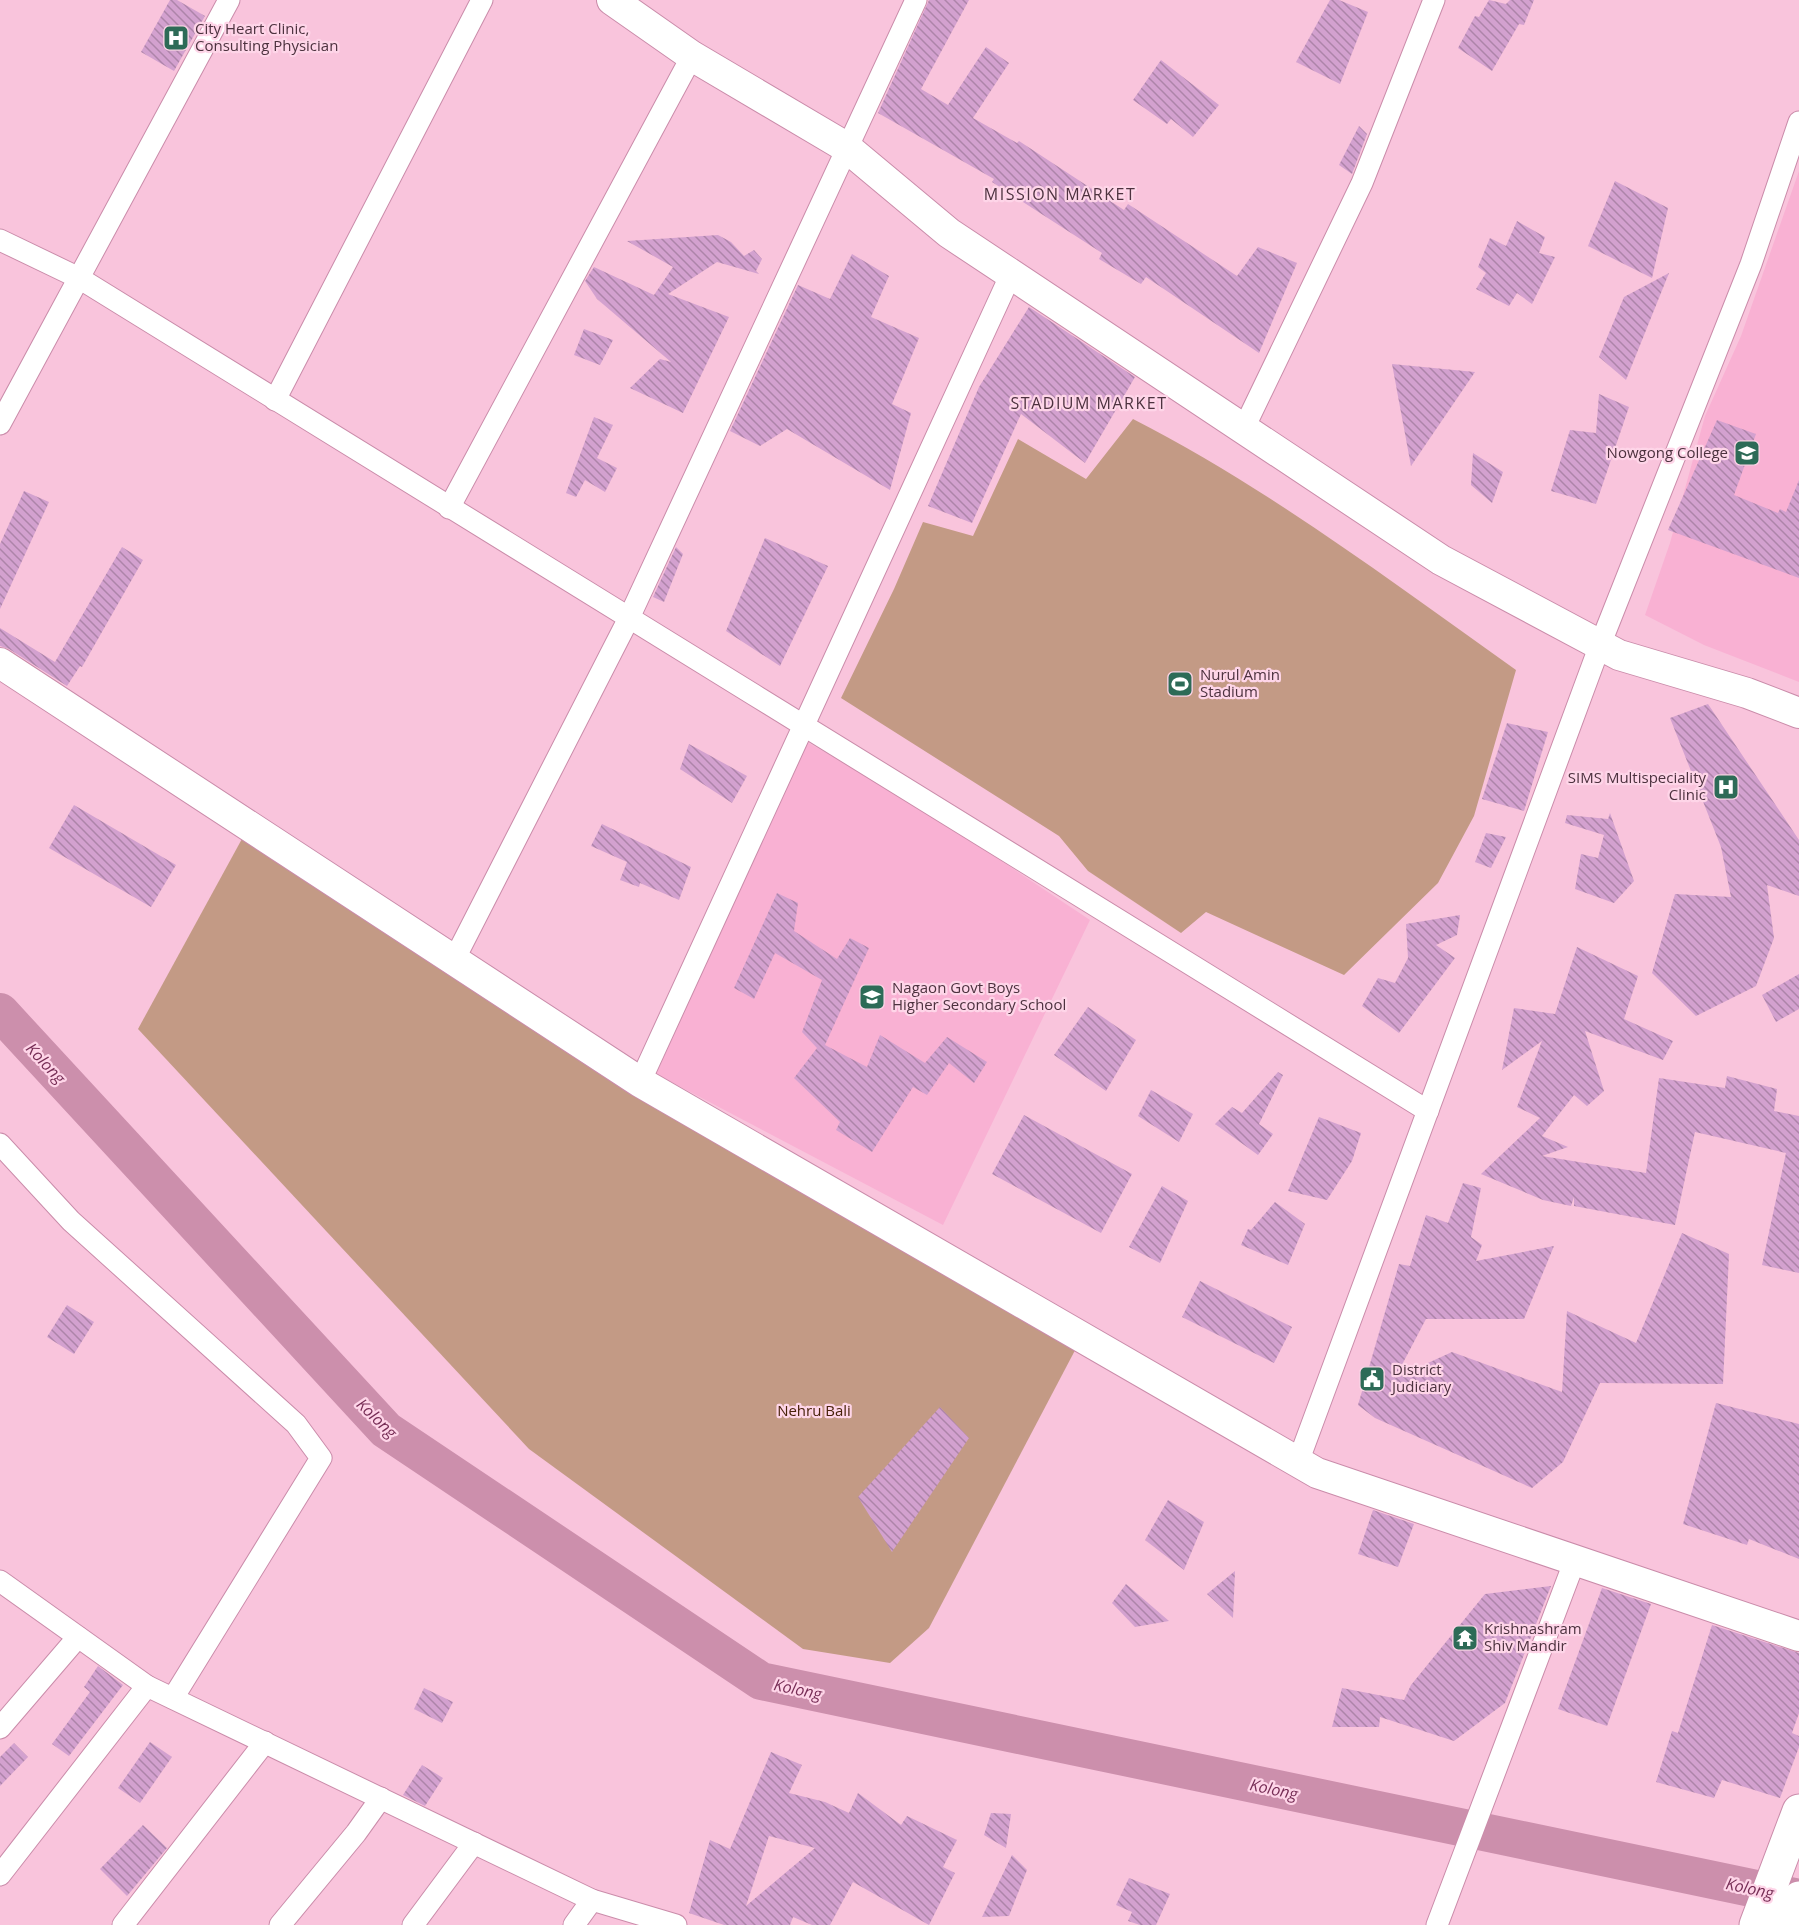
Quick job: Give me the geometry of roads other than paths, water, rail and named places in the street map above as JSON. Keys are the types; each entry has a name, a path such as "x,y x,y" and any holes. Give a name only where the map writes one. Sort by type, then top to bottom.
{"main road":[{"path":"1756,1925 1799,1811"},
{"path":"1789,1925 1799,1898"}],"street":[{"path":"0,424 229,0"},
{"path":"275,400 482,0"},
{"path":"612,0 692,56 846,147 950,233 1441,560 1619,655 1748,693 1799,712"},
{"path":"454,960 628,620 916,0"},
{"path":"1244,428 1362,183 1434,0"},
{"path":"449,508 692,56"},
{"path":"1298,1462 1600,645 1751,264 1799,122"},
{"path":"0,240 79,278 628,620 804,724 1428,1111"},
{"path":"640,1083 1011,274"},
{"path":"0,663 640,1083 1317,1473 1799,1636"},
{"path":"0,1144 70,1221 296,1424 321,1458 172,1698"},
{"path":"1437,1925 1575,1560"},
{"path":"0,1581 147,1686 592,1900 676,1925"},
{"path":"0,1728 78,1637"},
{"path":"0,1875 147,1686"},
{"path":"123,1925 265,1743"},
{"path":"280,1925 356,1833 381,1798"},
{"path":"413,1925 474,1843"},
{"path":"574,1925 592,1900"}],"waterway":[{"name":"Kolong","path":"0,1012 386,1430 761,1681 1799,1898"}],"place":[{"name":"City Heart Clinic, Consulting Physician","path":"176,38"},
{"name":"Nowgong College","path":"1747,453"},
{"name":"Nurul Amin Stadium","path":"1180,684"},
{"name":"SIMS Multispeciality Clinic","path":"1726,787"},
{"name":"Nagaon Govt Boys Higher Secondary School","path":"872,997"},
{"name":"District Judiciary","path":"1372,1379"},
{"name":"Krishnashram Shiv Mandir","path":"1465,1638"}],"district":[{"name":"MISSION MARKET","path":"1060,194"},
{"name":"STADIUM MARKET","path":"1089,403"}],"park label":[{"name":"Nehru Bali","path":"814,1411"}]}
